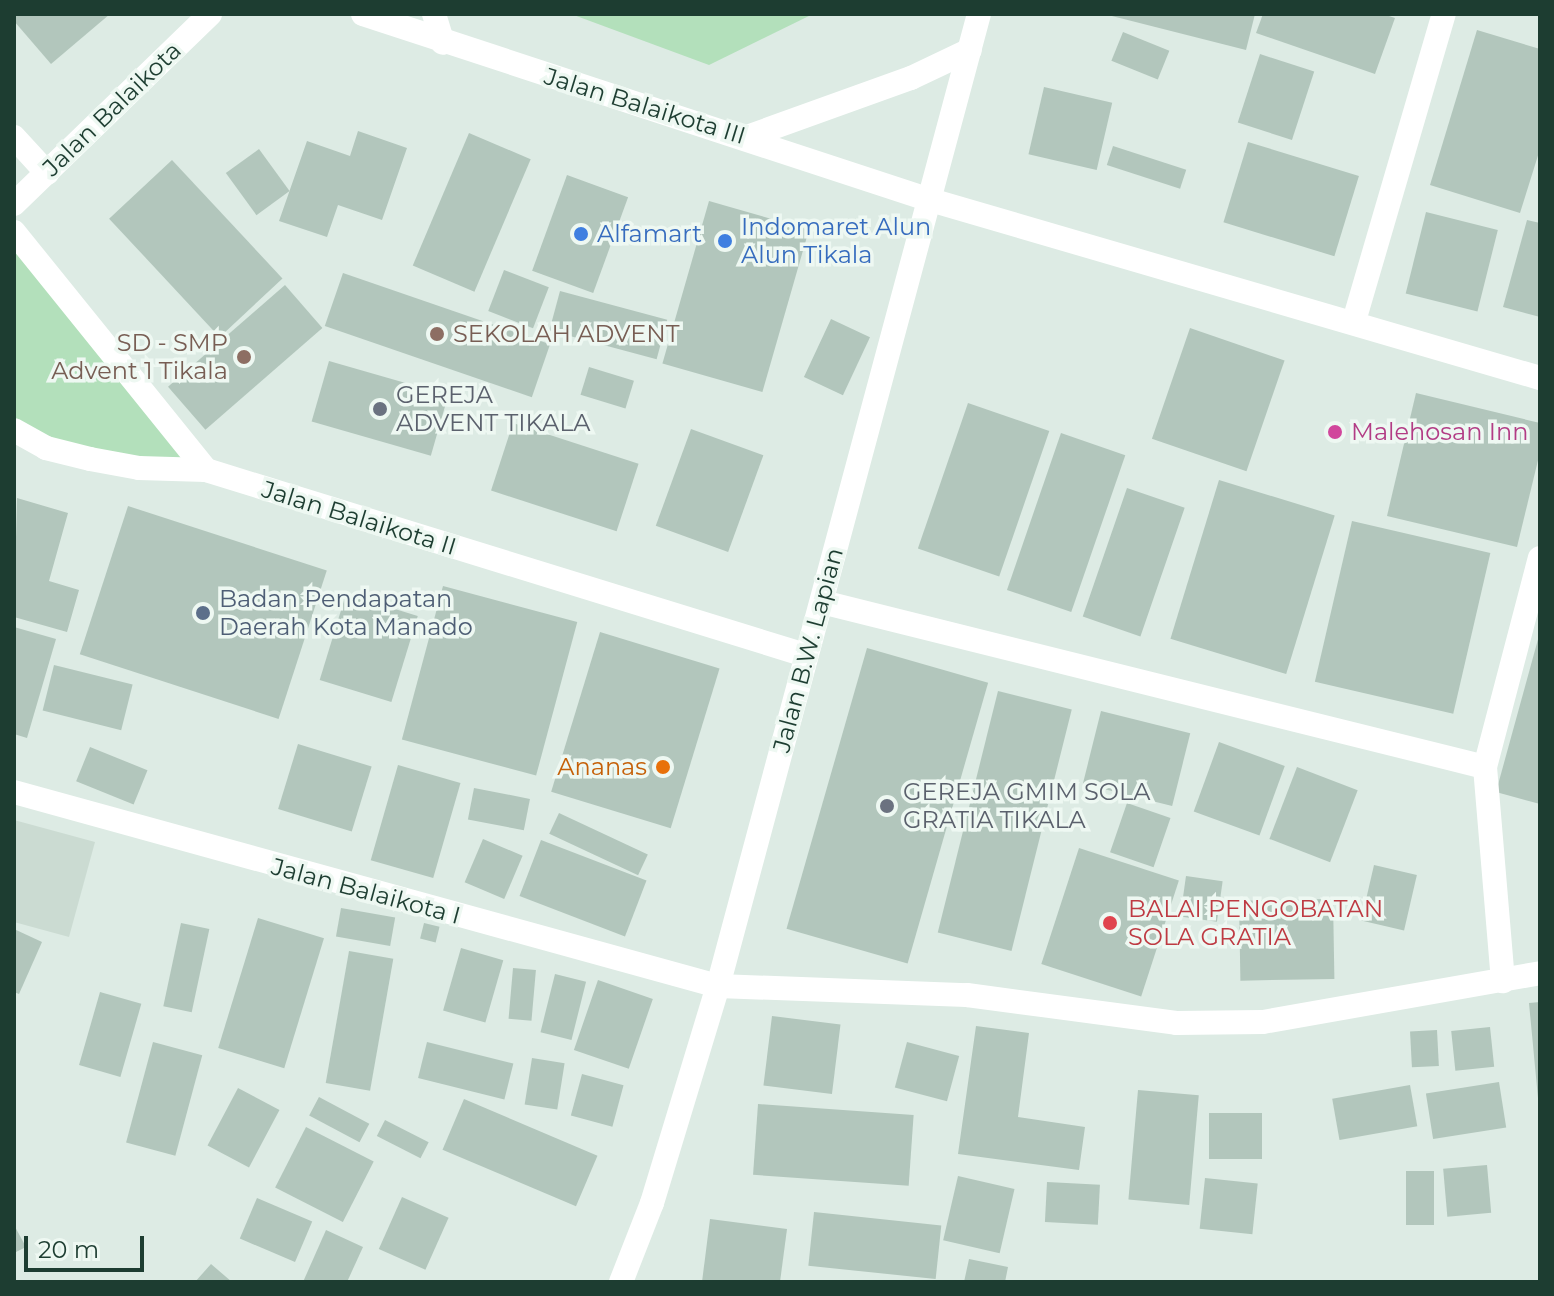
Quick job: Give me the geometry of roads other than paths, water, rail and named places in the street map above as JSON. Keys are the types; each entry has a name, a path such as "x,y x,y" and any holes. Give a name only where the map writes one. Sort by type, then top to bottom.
{"street":[{"name":"Jalan Balaikota","path":"14,204 210,14"},
{"name":"Jalan Balaikota III","path":"363,14 443,43 747,137 927,199 1354,321 1540,378"},
{"path":"434,14 443,43"},
{"name":"Jalan B.W. Lapian","path":"621,1282 652,1203 718,986 979,14"},
{"path":"1354,321 1444,14"},
{"path":"747,137 911,78 970,50"},
{"path":"14,137 47,173"},
{"path":"14,232 206,470"},
{"name":"Jalan Balaikota II","path":"14,430 46,448 90,459 139,468 206,470 805,655"},
{"path":"1503,981 1485,767 1540,558"},
{"path":"822,602 1485,767"},
{"name":"Jalan Balaikota I","path":"14,792 718,986 967,995 1176,1023 1263,1022 1330,1007 1540,973"}],"place":[{"name":"Alfamart","path":"581,234"},
{"name":"Indomaret Alun Alun Tikala","path":"725,241"},
{"name":"SEKOLAH ADVENT","path":"437,334"},
{"name":"SD - SMP Advent 1 Tikala","path":"244,357"},
{"name":"GEREJA ADVENT TIKALA","path":"380,409"},
{"name":"Malehosan Inn","path":"1335,432"},
{"name":"Badan Pendapatan Daerah Kota Manado","path":"203,613"},
{"name":"Ananas","path":"663,767"},
{"name":"GEREJA GMIM SOLA GRATIA TIKALA","path":"887,806"},
{"name":"BALAI PENGOBATAN SOLA GRATIA","path":"1110,923"}]}
